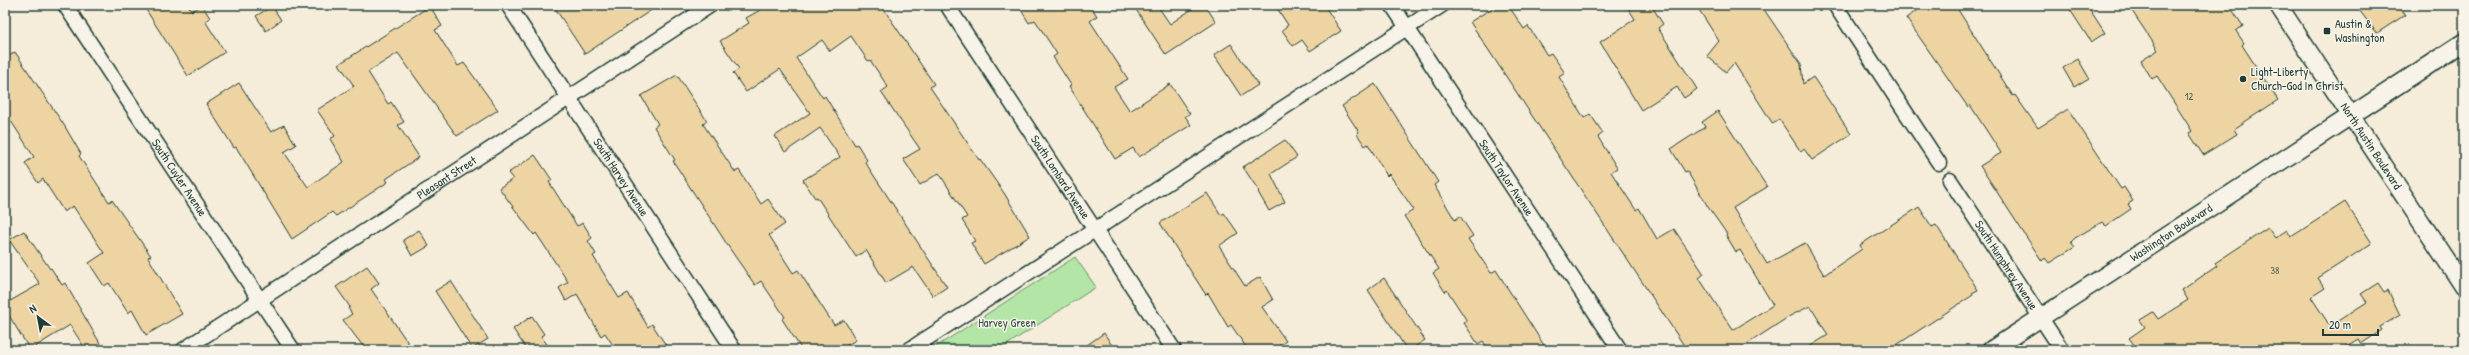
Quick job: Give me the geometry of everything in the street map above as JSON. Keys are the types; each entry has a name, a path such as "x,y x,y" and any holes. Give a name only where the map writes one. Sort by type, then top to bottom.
{"street":[{"name":"South Cuyler Avenue","path":"65,5 293,350"},
{"name":"South Harvey Avenue","path":"508,5 734,350"},
{"name":"Pleasant Street","path":"183,350 711,5"},
{"name":"South Lombard Avenue","path":"946,5 1174,350"},
{"name":"South Taylor Avenue","path":"1392,5 1620,350"},
{"path":"909,350 1442,5"},
{"path":"1835,5 1939,163"},
{"name":"North Austin Boulevard","path":"2278,5 2464,287"},
{"name":"Washington Boulevard","path":"1991,350 2464,42"},
{"name":"South Humphrey Avenue","path":"1950,180 2062,350"}],"green space":[{"name":"Harvey Green","path":"1075,257 1096,287 999,350 931,350"}],"building":[{"path":"143,5 188,5 192,11 202,5 210,18 205,21 225,52 188,76"},
{"path":"553,5 659,5 585,54"},
{"path":"769,5 881,5 934,84 930,87 979,160 980,159 1004,193 1030,236 984,264 971,243 975,241 962,220 967,217 939,173 920,185 903,159 920,149 881,92 888,87 870,60 868,61 851,36 830,51 822,40 796,58 823,98 825,96 855,145 857,144 867,160 865,162 947,287 933,296 913,267 886,283 866,250 856,257 817,197 815,198 803,180 840,157 820,128 785,152 775,136 810,113 780,69 746,92 733,73 739,69 720,41 749,23 746,18"},
{"path":"1018,5 1090,5 1097,16 1090,21 1128,79 1114,87 1130,111 1170,84 1190,114 1185,116 1191,125 1139,157 1133,148 1115,159 1069,86 1071,85 1053,57 1057,54 1035,20 1029,23"},
{"path":"1133,5 1157,5 1170,24 1198,5 1205,5 1216,22 1166,55"},
{"path":"1275,5 1324,5 1341,31 1310,51 1302,40 1293,46 1282,30 1288,25"},
{"path":"1497,5 1508,5 1524,29 1528,26 1547,55 1551,53 1565,73 1559,77 1584,118 1590,114 1603,133 1598,137 1617,168 1611,172 1636,210 1639,208 1657,239 1674,229 1704,274 1699,278 1733,330 1773,305 1740,250 1736,252 1726,235 1727,234 1708,207 1687,171 1685,172 1671,149 1705,127 1702,122 1718,111 1767,187 1733,208 1767,264 1805,243 1824,275 1862,249 1860,245 1919,207 1932,227 1936,225 1978,290 1972,293 1973,295 1889,350 1804,350 1828,335 1810,306 1790,316 1738,350 1687,350 1470,22"},
{"path":"1626,5 1651,5 1663,24 1658,28 1697,89 1684,98 1677,87 1641,110 1600,42 1635,19"},
{"path":"1696,5 1761,5 1801,64 1803,84 1813,77 1851,134 1812,160 1804,149 1801,152 1779,119 1773,124 1734,63 1726,72 1707,56 1719,41"},
{"path":"1925,5 1955,5 2013,96 2015,95 2038,128 2068,109 2121,189 2124,187 2133,201 2128,204 2131,209 2106,226 2102,222 2075,238 2071,242 2075,247 2049,263 2045,258 2042,261 1980,166 2001,153 1970,105 1968,107 1906,18"},
{"path":"2067,5 2087,5 2105,33 2091,42"},
{"path":"2128,5 2229,5 2243,26 2236,31 2244,43 2242,45 2278,100 2234,129 2237,134 2203,155 2189,133 2192,131 2157,76 2152,79 2141,61 2158,50"},
{"path":"2355,5 2398,5 2405,15 2377,33"},
{"path":"272,6 281,20 266,31 256,16"},
{"path":"430,6 442,26 435,30 458,66 464,63 498,110 457,136 398,53 368,72 388,104 391,102 404,122 398,125 419,157 386,179 388,182 336,216 332,212 292,239 236,147 234,148 206,104 239,83 271,132 284,125 296,145 284,152 308,187 344,162 330,139 335,136 317,110 354,86 339,64"},
{"path":"1231,44 1258,85 1241,96 1214,55"},
{"path":"15,52 64,125 81,154 79,156 109,202 112,200 151,256 148,257 182,314 146,335 132,310 128,313 109,283 104,286 89,263 104,253 73,206 64,212 43,179 38,183 25,163 34,157 11,121 5,125 5,59"},
{"path":"2078,59 2089,78 2074,87 2063,68"},
{"path":"677,75 707,121 703,124 735,172 739,170 761,204 768,199 785,224 769,235 793,273 798,270 834,325 844,320 856,340 838,350 802,350 782,319 785,317 761,281 755,285 732,252 673,161 675,160 654,127 658,124 641,96"},
{"path":"1375,84 1438,182 1434,185 1455,220 1460,216 1473,236 1468,239 1491,273 1496,270 1547,350 1489,350 1483,341 1478,344 1464,323 1467,321 1447,290 1445,292 1433,273 1439,269 1404,216 1414,210 1389,174 1387,176 1368,144 1365,146 1357,134 1359,132 1342,106"},
{"path":"1285,140 1297,157 1271,174 1285,202 1269,211 1258,192 1259,191 1243,167"},
{"path":"535,155 552,180 549,182 577,226 583,223 592,238 588,241 596,254 593,256 619,298 628,293 648,327 652,324 669,350 616,350 605,333 601,336 577,294 566,301 559,288 568,282 536,233 534,235 499,188 513,179 508,173"},
{"path":"1207,193 1221,215 1224,213 1238,233 1219,246 1245,286 1260,277 1273,300 1262,307 1286,341 1273,350 1248,350 1231,325 1228,327 1208,293 1206,295 1160,223"},
{"path":"2345,202 2372,243 2318,278 2325,288 2311,297 2330,326 2367,302 2361,294 2378,283 2384,292 2388,290 2400,315 2380,327 2382,330 2361,344 2358,339 2341,350 2138,350 2129,338 2145,327 2140,320 2153,312 2158,319 2188,300 2182,290 2217,266 2215,263 2268,228 2275,238 2287,230 2291,237"},
{"path":"419,230 429,246 412,256 403,240"},
{"path":"24,231 62,285 65,283 104,350 86,350 70,325 30,350 5,309 5,304 40,284 9,240"},
{"path":"367,266 379,283 371,289 413,350 366,350 343,320 352,314 348,308 350,307 336,287"},
{"path":"1384,278 1425,340 1410,350 1407,350 1368,290"},
{"path":"451,281 488,339 472,349 435,291"},
{"path":"532,316 544,334 541,336 551,350 527,350 513,329"},
{"path":"1104,333 1115,350 1080,350"}],"place":[{"name":"Austin & Washington","path":"2327,31"},
{"name":"Light-Liberty Church-God In Christ","path":"2243,79"}]}
